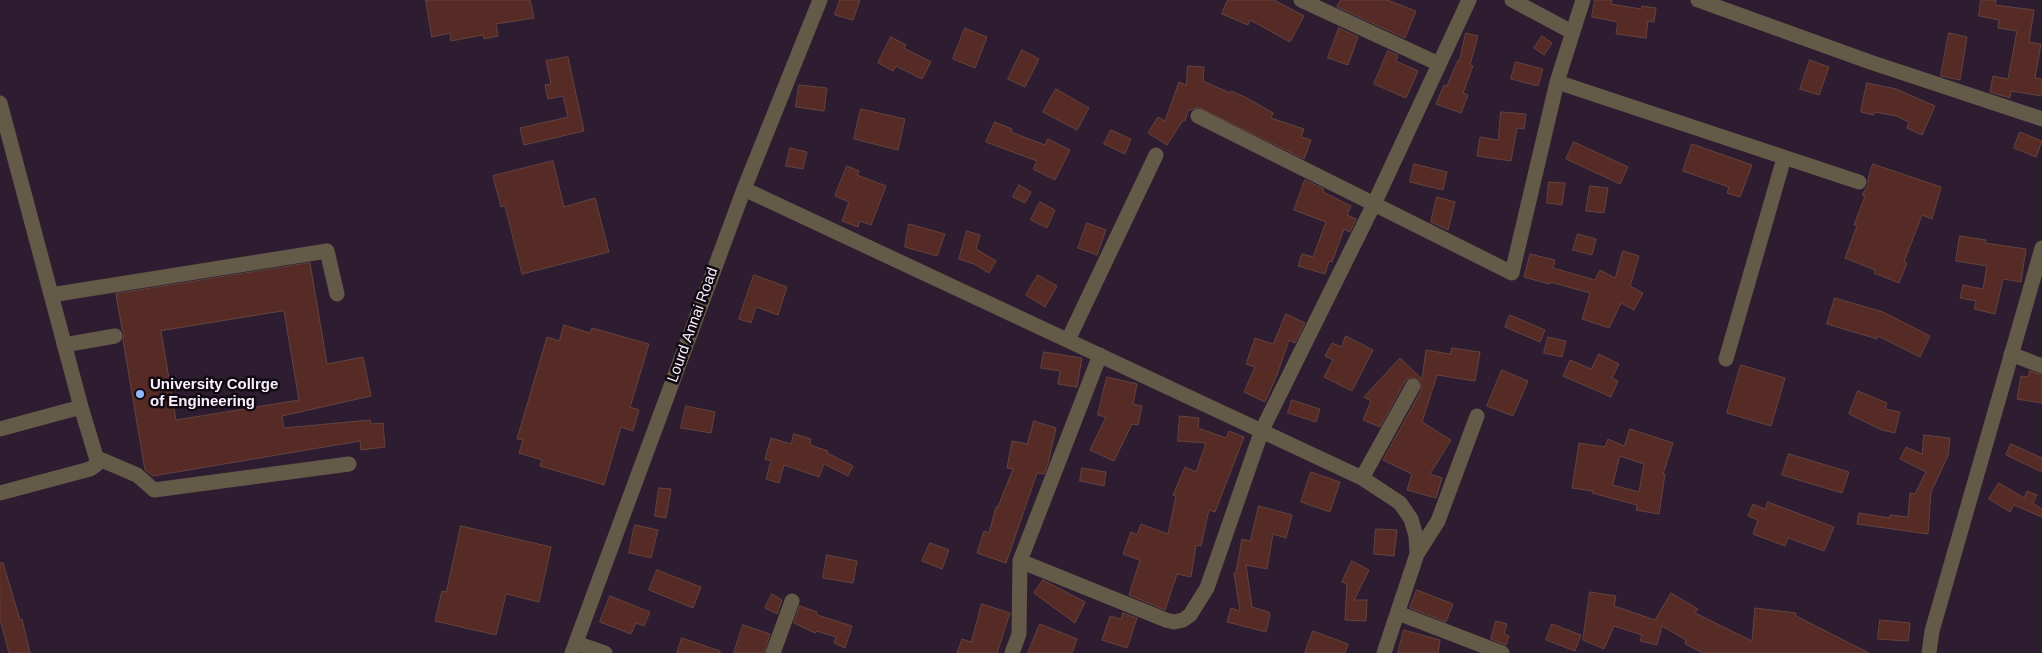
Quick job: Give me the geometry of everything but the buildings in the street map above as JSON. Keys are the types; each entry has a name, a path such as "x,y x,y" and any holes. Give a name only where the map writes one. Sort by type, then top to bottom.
{"street":[{"name":"Lourd Annai Road","path":"574,648 744,189 820,0"},
{"path":"1301,0 1439,64"},
{"path":"1020,562 1166,620 1174,622 1183,620 1190,615 1206,588 1262,430 1374,204 1469,0"},
{"path":"1512,0 1572,32"},
{"path":"1198,116 1512,273 1557,82 1583,0"},
{"path":"1698,0 1870,62 2042,120"},
{"path":"1557,82 1860,182"},
{"path":"0,103 64,345 97,458 96,465 90,469 0,493"},
{"path":"1068,340 1156,155"},
{"path":"1726,359 1784,158"},
{"path":"744,189 1362,478 1400,503 1411,519 1416,536 1417,554"},
{"path":"1930,653 1932,631 2042,248"},
{"path":"51,295 327,251 336,294"},
{"path":"64,345 115,336"},
{"path":"2011,354 2042,366"},
{"path":"1012,653 1019,634 1020,562 1100,355"},
{"path":"1362,478 1413,386"},
{"path":"0,428 81,406"},
{"path":"1384,653 1417,554 1438,522 1477,416"},
{"path":"97,458 137,475 154,490 349,464"},
{"path":"773,653 792,601"},
{"path":"1398,613 1502,653"},
{"path":"574,648 605,653"}],"place":[{"name":"University Collrge of Engineering","path":"140,394"}]}
